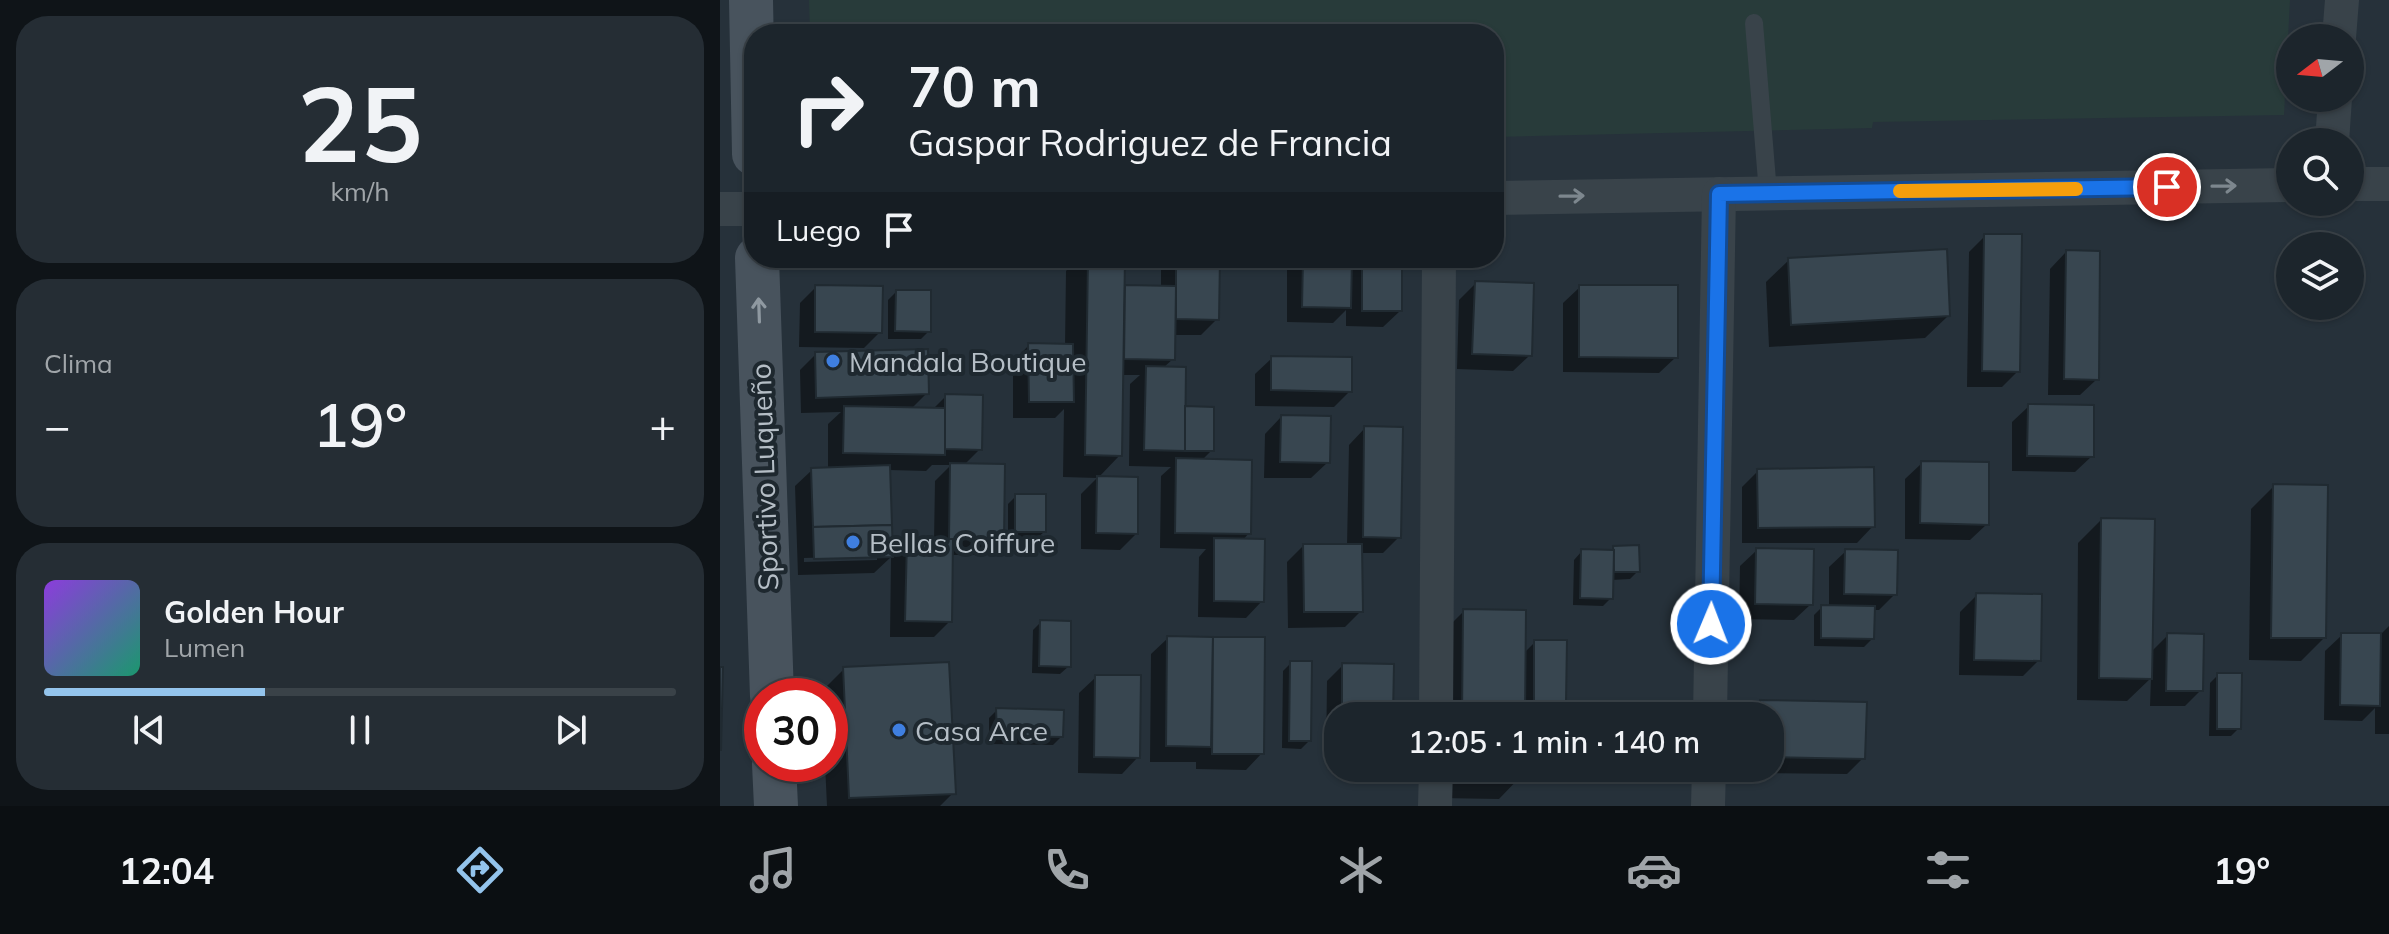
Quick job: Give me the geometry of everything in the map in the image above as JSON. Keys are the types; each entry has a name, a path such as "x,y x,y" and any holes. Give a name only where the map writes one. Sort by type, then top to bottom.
{"street":[{"path":"751,0 751,24"},
{"path":"2340,24 2342,0"},
{"path":"2364,184 2389,184"},
{"path":"1504,198 2276,185"},
{"path":"1710,702 1719,194"},
{"path":"720,209 744,209"},
{"name":"Sportivo Luqueño","path":"757,268 771,678"},
{"path":"1436,702 1439,268"},
{"path":"775,782 776,806"},
{"path":"1435,806 1436,782"},
{"path":"1708,806 1709,782"}],"lane":[{"path":"1754,23 1768,193"}],"green space":[{"path":"809,0 2290,0 2289,24 2276,24 2276,112 2284,112 2284,115 1873,122 1872,128 1504,137 1504,24 810,24"}],"building":[{"path":"1984,234 2022,234 2020,372 1982,371"},
{"path":"1947,249 1950,316 1791,325 1788,258"},
{"path":"2066,250 2100,251 2099,380 2064,379"},
{"path":"1088,268 1125,268 1122,456 1085,455"},
{"path":"1176,268 1220,268 1219,320 1176,319"},
{"path":"1303,268 1352,268 1351,308 1302,307"},
{"path":"1362,268 1402,268 1402,311 1362,311"},
{"path":"1475,281 1534,283 1532,356 1472,354"},
{"path":"815,285 883,286 882,333 815,332"},
{"path":"1125,285 1176,286 1175,360 1124,359"},
{"path":"1579,285 1678,285 1678,358 1579,357"},
{"path":"896,290 931,290 931,332 895,331"},
{"path":"1028,343 1073,344 1074,402 1029,402"},
{"path":"928,349 929,394 816,398 815,352"},
{"path":"1271,356 1352,357 1352,392 1271,390"},
{"path":"1146,366 1186,367 1185,451 1144,450"},
{"path":"945,394 983,395 982,450 945,449"},
{"path":"2028,404 2094,405 2094,457 2027,456"},
{"path":"844,406 945,408 945,455 843,453"},
{"path":"1185,406 1214,407 1214,451 1185,451"},
{"path":"1281,415 1331,416 1330,463 1280,462"},
{"path":"1364,426 1403,427 1401,538 1363,537"},
{"path":"1176,458 1252,460 1251,534 1175,533"},
{"path":"1921,461 1989,462 1989,525 1920,523"},
{"path":"950,463 1005,464 1004,540 949,539"},
{"path":"890,465 892,525 813,527 811,468"},
{"path":"1874,467 1875,527 1758,528 1757,469"},
{"path":"1097,476 1138,477 1138,534 1096,533"},
{"path":"2273,484 2328,485 2326,638 2271,638"},
{"path":"1015,494 1046,494 1046,532 1015,532"},
{"path":"2101,518 2155,519 2152,679 2099,678"},
{"name":"Bellas Coiffure","path":"892,525 893,557 814,559 813,527"},
{"path":"1214,538 1265,539 1264,602 1214,601"},
{"path":"907,539 953,539 952,622 905,621"},
{"path":"1303,544 1362,544 1363,612 1304,612"},
{"path":"1639,545 1640,572 1614,572 1613,546"},
{"path":"1756,548 1814,549 1813,605 1755,604"},
{"path":"1581,549 1614,550 1613,599 1580,598"},
{"path":"1845,549 1898,550 1897,595 1844,594"},
{"path":"1976,593 2042,594 2041,661 1974,660"},
{"path":"1821,605 1875,606 1874,639 1821,638"},
{"path":"1463,609 1526,610 1525,702 1462,702"},
{"path":"1040,620 1071,621 1071,667 1039,666"},
{"path":"2167,633 2204,634 2203,691 2166,691"},
{"path":"2341,633 2381,633 2380,706 2340,705"},
{"path":"1167,636 1213,637 1211,747 1166,746"},
{"path":"1213,637 1265,637 1264,754 1212,754"},
{"path":"1534,640 1567,640 1566,702 1534,701"},
{"path":"1290,661 1312,661 1311,741 1289,741"},
{"name":"Casa Arce","path":"949,662 956,794 849,798 848,678 844,678 843,667"},
{"path":"1342,663 1394,664 1393,702 1342,702"},
{"path":"720,667 723,667 721,750 720,750"},
{"path":"2217,673 2242,673 2241,729 2217,729"},
{"path":"1095,675 1141,675 1140,758 1094,757"},
{"path":"1760,700 1867,702 1865,759 1784,757 1784,702"},
{"path":"996,708 1064,710 1063,737 997,736"}],"slow traffic":[{"path":"1900,191 2076,189"}],"place":[{"name":"Mandala Boutique","path":"833,361"},
{"name":"Bellas Coiffure","path":"853,542"},
{"name":"Casa Arce","path":"899,730"}],"route":[{"path":"1711,624 1719,194 2167,187"}]}
